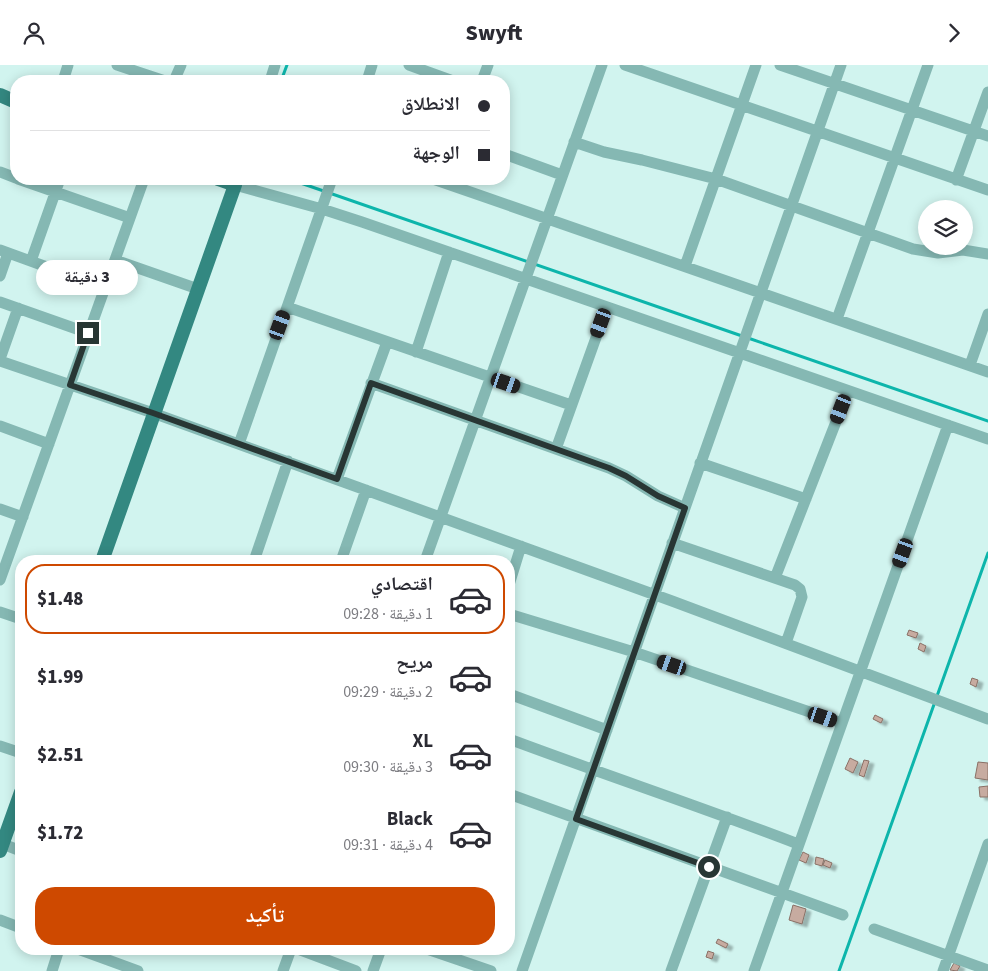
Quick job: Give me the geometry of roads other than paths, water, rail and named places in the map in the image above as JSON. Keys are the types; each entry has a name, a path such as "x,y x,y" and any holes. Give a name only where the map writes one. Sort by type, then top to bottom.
{"main road":[{"path":"104,555 235,185"},
{"path":"1,846 15,808"}],"street":[{"path":"117,65 147,75"},
{"path":"409,65 436,75"},
{"path":"428,555 602,65"},
{"path":"625,65 988,190"},
{"path":"685,267 756,65"},
{"path":"780,65 988,135"},
{"path":"522,971 841,65"},
{"path":"837,319 928,65"},
{"path":"956,179 988,92"},
{"path":"574,142 604,152 716,179 868,233 922,250 938,253 963,251 988,254"},
{"path":"510,156 562,175"},
{"path":"36,185 130,218"},
{"path":"31,261 58,185"},
{"path":"0,580 142,185"},
{"path":"246,185 525,278 988,439"},
{"path":"239,444 330,185"},
{"path":"458,185 685,267 988,372"},
{"path":"0,276 4,252 105,288"},
{"path":"416,351 449,252"},
{"path":"114,260 198,289"},
{"path":"0,302 88,333"},
{"path":"287,307 571,405"},
{"path":"556,449 606,307"},
{"path":"18,308 0,360 288,461 988,719"},
{"path":"970,365 988,314"},
{"path":"337,479 387,341"},
{"path":"371,383 618,472 658,496 685,508"},
{"path":"775,579 848,391"},
{"path":"0,425 49,444"},
{"path":"754,971 948,425"},
{"path":"256,555 288,461"},
{"path":"700,463 806,499"},
{"path":"344,555 366,490"},
{"path":"0,509 23,517"},
{"path":"672,543 795,585 800,589 802,597 786,643"},
{"path":"515,566 521,546"},
{"path":"0,612 15,617"},
{"path":"515,615 634,652 842,723"},
{"path":"515,696 607,730"},
{"path":"515,741 798,844"},
{"path":"0,746 15,751"},
{"path":"515,796 843,915"},
{"path":"670,971 727,817"},
{"path":"943,971 988,844"},
{"path":"1,846 15,850"},
{"path":"0,920 15,925"},
{"path":"874,929 988,970"},
{"path":"52,971 57,955"},
{"path":"94,955 138,971"},
{"path":"283,971 289,955"},
{"path":"314,955 356,971"},
{"path":"373,971 379,955"},
{"path":"444,955 491,971"}],"waterway":[{"path":"283,75 287,65"},
{"path":"306,185 742,336"},
{"path":"748,338 988,421"},
{"path":"839,971 988,553"}]}
